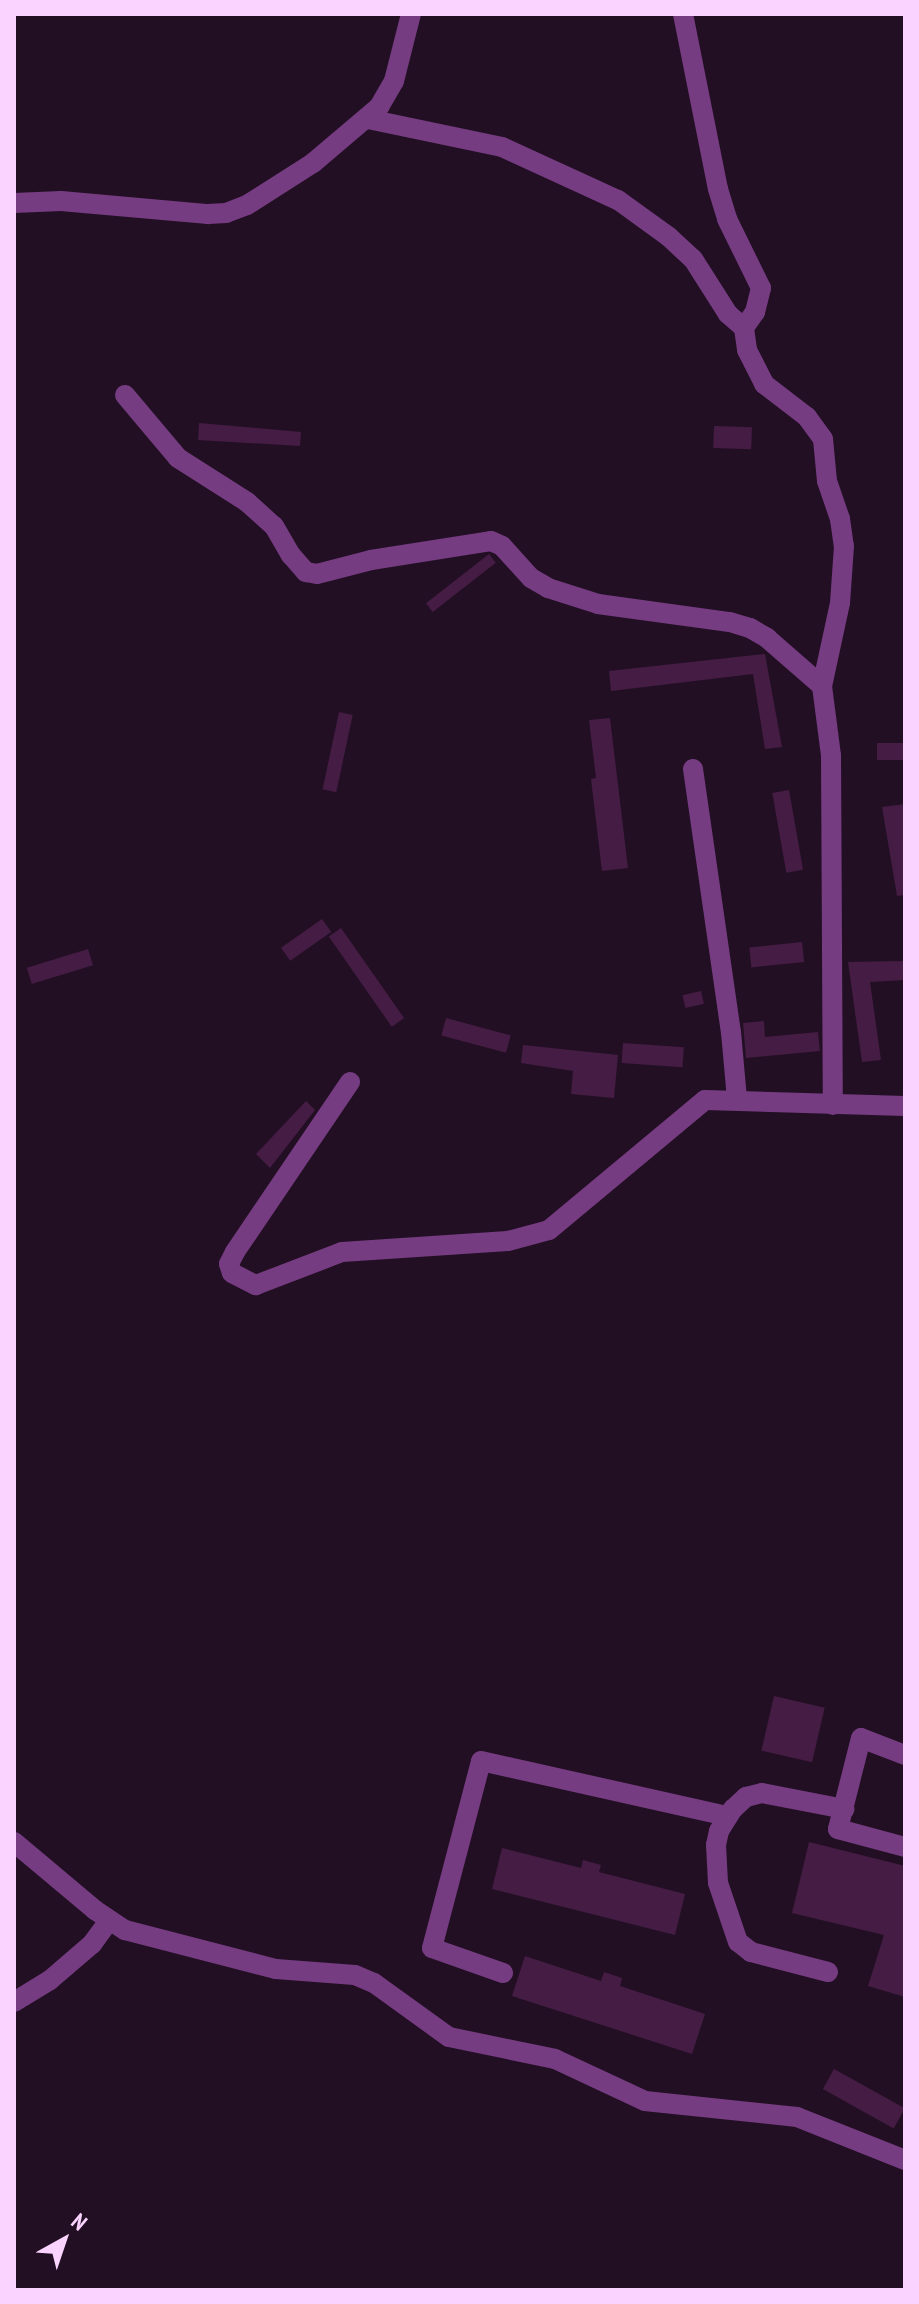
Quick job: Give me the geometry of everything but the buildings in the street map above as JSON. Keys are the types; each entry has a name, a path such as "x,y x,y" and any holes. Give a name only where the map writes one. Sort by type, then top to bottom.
{"street":[{"path":"14,203 61,201 154,212 226,213 285,182 368,119 388,97 411,14"},
{"path":"683,14 718,189 727,219 761,288 755,312 744,328"},
{"path":"368,119 502,147 618,200 668,236 693,259 728,314 744,328 747,350 764,384 807,417 823,439 827,481 840,519 844,546 840,603 822,686 831,755 833,1105"},
{"path":"125,395 178,458 247,502 274,526 291,555 306,572 317,574 371,560 491,541 502,546 531,578 548,588 598,604 730,622 750,628 767,638 822,686"},
{"path":"693,769 731,1032 737,1099"},
{"path":"350,1082 229,1264 232,1273 245,1281 256,1285 342,1252 508,1241 549,1230 705,1100 905,1106"},
{"path":"905,1755 861,1738 838,1829 905,1847"},
{"path":"503,1973 432,1948 481,1761 728,1816"},
{"path":"828,1972 751,1952 738,1942 723,1905 715,1860 719,1831 746,1797 762,1793 844,1809"},
{"path":"14,1842 109,1921 146,1936 232,1954 259,1965 355,1975 374,1983 449,2037 555,2059 645,2101 797,2117 905,2160"},
{"path":"14,2002 50,1980 92,1944 109,1921"}]}
